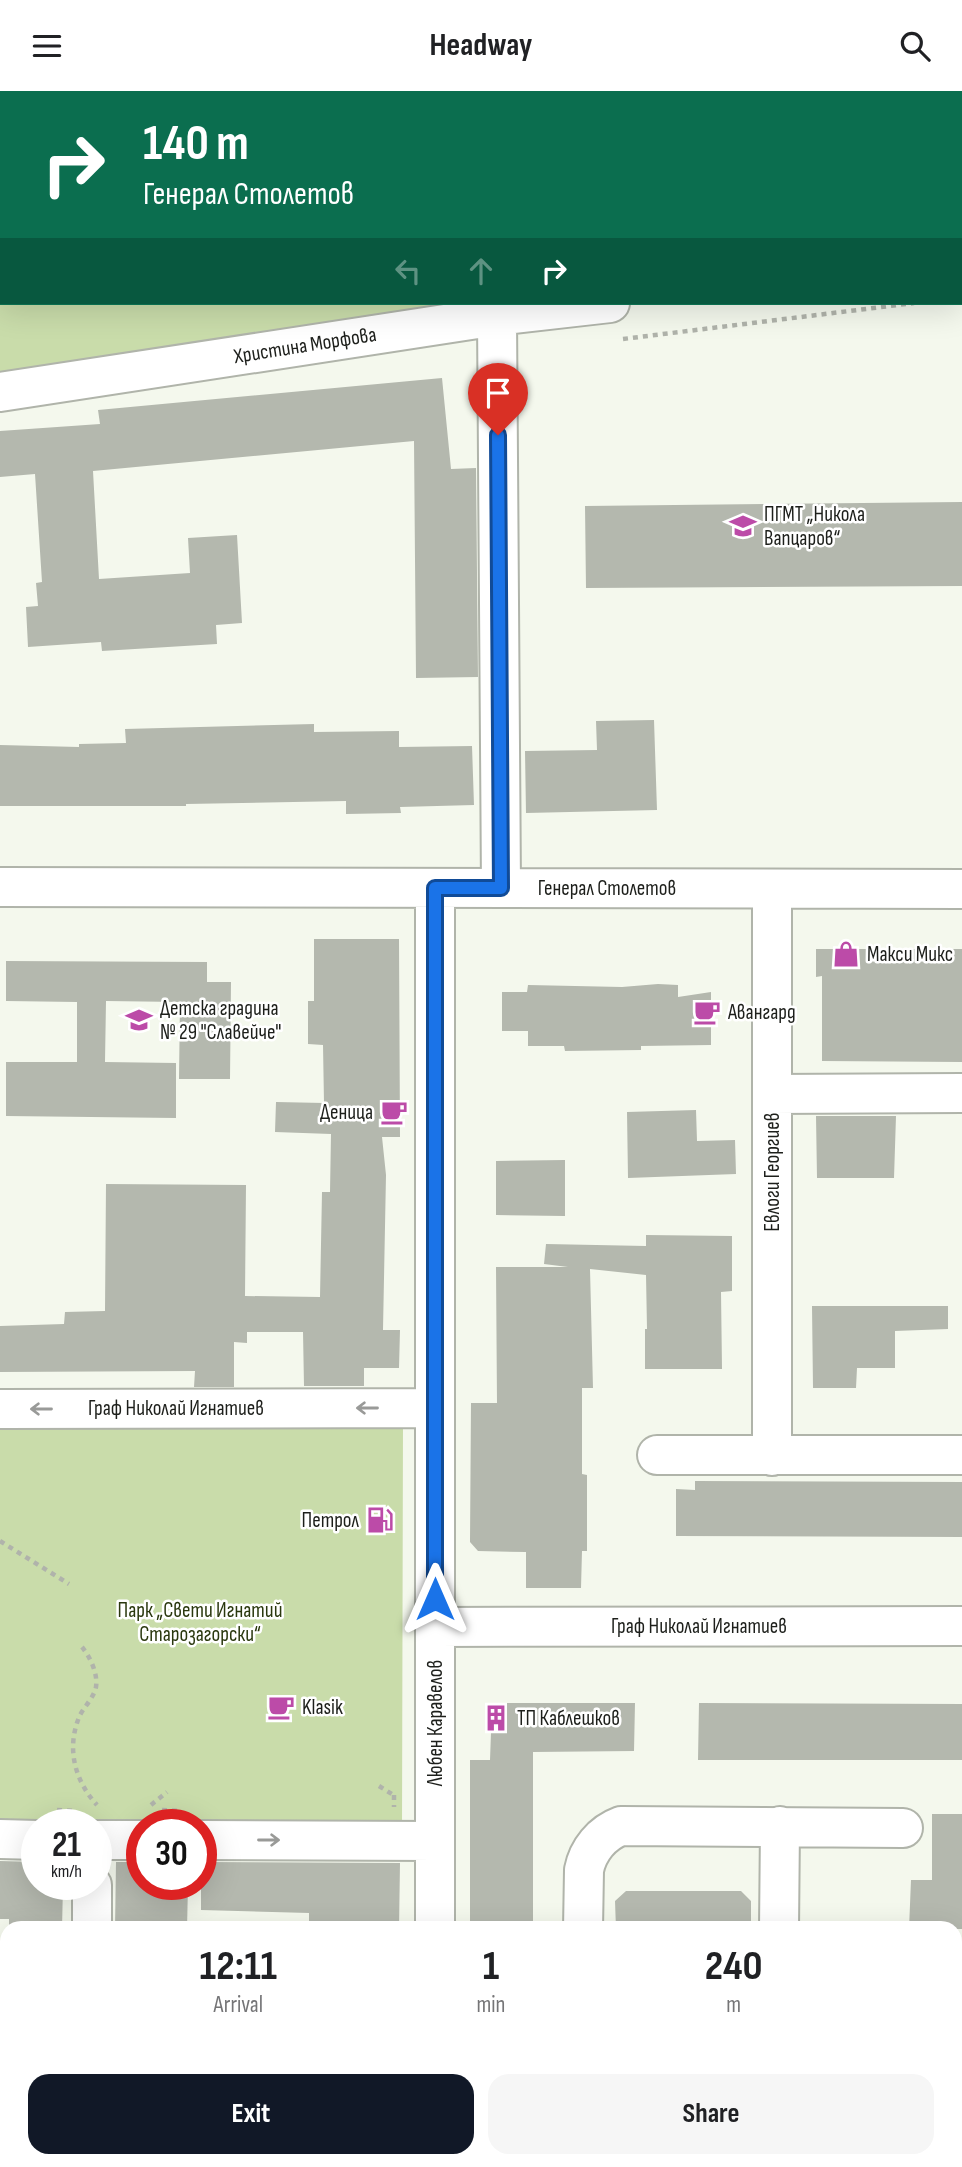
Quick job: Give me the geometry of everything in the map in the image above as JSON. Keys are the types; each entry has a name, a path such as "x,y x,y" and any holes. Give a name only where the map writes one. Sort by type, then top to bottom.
{"street":[{"name":"Христина Морфова","path":"0,392 497,316 593,305"},
{"path":"497,316 501,888"},
{"name":"Генерал Столетов","path":"0,887 962,889"},
{"name":"Любен Каравелов","path":"435,888 435,1921"},
{"name":"Евлоги Георгиев","path":"772,889 772,1456"},
{"path":"772,1094 962,1093"},
{"name":"Граф Николай Игнатиев","path":"0,1409 435,1408"},
{"path":"657,1455 962,1455"},
{"name":"Граф Николай Игнатиев","path":"435,1627 962,1626"},
{"path":"583,1921 586,1861 596,1844 613,1829 632,1825 903,1828"},
{"path":"779,1921 780,1826"},
{"path":"0,1839 21,1840"},
{"path":"217,1840 435,1841"},
{"path":"92,1900 92,1921"}],"path":[{"path":"618,339 898,305"},
{"path":"0,1541 69,1584"},
{"path":"82,1647 92,1666 96,1688 75,1729 73,1753 77,1776 92,1799 95,1809"}],"green space":[{"path":"0,305 631,305 0,389"},
{"name":"Парк „Свети Игнатий Старозагорски“","path":"0,1420 403,1421 402,1832 217,1826 217,1809 126,1809 126,1825 112,1825 112,1809 21,1809 21,1828 0,1831"}],"building":[{"path":"442,378 451,469 476,468 478,677 416,678 414,441 93,471 99,579 190,573 188,538 237,535 242,623 216,625 217,644 102,651 101,642 28,647 26,607 38,606 36,583 42,582 35,474 0,477 0,431 100,424 98,410"},
{"path":"962,502 962,586 586,588 585,506"},
{"path":"654,720 657,810 526,813 525,751 597,750 596,721"},
{"path":"314,724 314,732 399,731 399,747 472,746 474,805 400,807 401,813 346,814 346,801 186,806 0,806 0,745 79,747 79,744 126,743 125,729"},
{"path":"314,939 399,939 400,1137 382,1137 386,1175 383,1330 400,1330 399,1368 364,1368 364,1386 304,1386 303,1332 247,1332 247,1343 234,1342 234,1387 194,1387 195,1371 0,1372 0,1326 64,1324 65,1312 105,1311 106,1184 246,1185 245,1296 320,1297 322,1192 330,1192 331,1134 275,1132 276,1102 324,1103 323,1045 308,1044 308,1001 314,1001"},
{"path":"816,949 962,949 962,1062 822,1061 822,976 816,977"},
{"path":"6,961 207,962 207,982 231,982 230,1079 179,1079 180,1002 106,1001 105,1062 176,1063 176,1118 6,1116 6,1062 77,1062 77,1002 6,1001"},
{"path":"528,985 622,987 678,985 678,997 711,992 711,1045 641,1046 641,1050 565,1051 564,1046 528,1046 528,1031 502,1031 502,992 527,992"},
{"path":"696,1110 697,1141 735,1140 736,1174 628,1178 627,1112"},
{"path":"816,1116 896,1116 894,1178 817,1178"},
{"path":"565,1160 565,1216 496,1215 496,1161"},
{"path":"646,1235 732,1236 732,1291 721,1292 722,1369 645,1369 646,1275 590,1269 593,1388 582,1388 582,1474 587,1475 587,1551 582,1551 581,1588 526,1588 526,1552 478,1551 470,1542 471,1403 497,1403 496,1267 568,1267 544,1264 546,1244 646,1246"},
{"path":"812,1306 948,1306 948,1329 895,1331 895,1368 857,1368 856,1388 813,1388"},
{"path":"695,1481 962,1482 962,1537 676,1536 676,1489 695,1490"},
{"path":"500,1703 635,1703 634,1751 533,1752 533,1921 470,1921 470,1760 490,1760 492,1705 500,1706"},
{"path":"699,1703 962,1704 962,1760 698,1760"},
{"path":"932,1814 962,1814 962,1921 909,1921 911,1880 932,1880"},
{"path":"0,1861 21,1862 21,1900 63,1900 62,1921 0,1919"},
{"path":"116,1862 126,1862 126,1900 188,1900 187,1921 115,1921"},
{"path":"217,1862 400,1863 399,1921 309,1921 309,1913 201,1910 201,1900 217,1900"},
{"path":"626,1891 741,1891 751,1901 751,1921 616,1921 615,1901"}],"place":[{"name":"ПГМТ „Никола Вапцаров“","path":"743,526"},
{"name":"Макси Микс","path":"846,954"},
{"name":"Авангард","path":"707,1012"},
{"name":"Детска градина № 29 \"Славейче\"","path":"139,1020"},
{"name":"Деница","path":"394,1112"},
{"name":"Петрол","path":"380,1520"},
{"name":"Klasik","path":"281,1707"},
{"name":"ТП Каблешков","path":"496,1718"}],"route":[{"path":"435,1599 435,888 501,888 498,435"}]}
